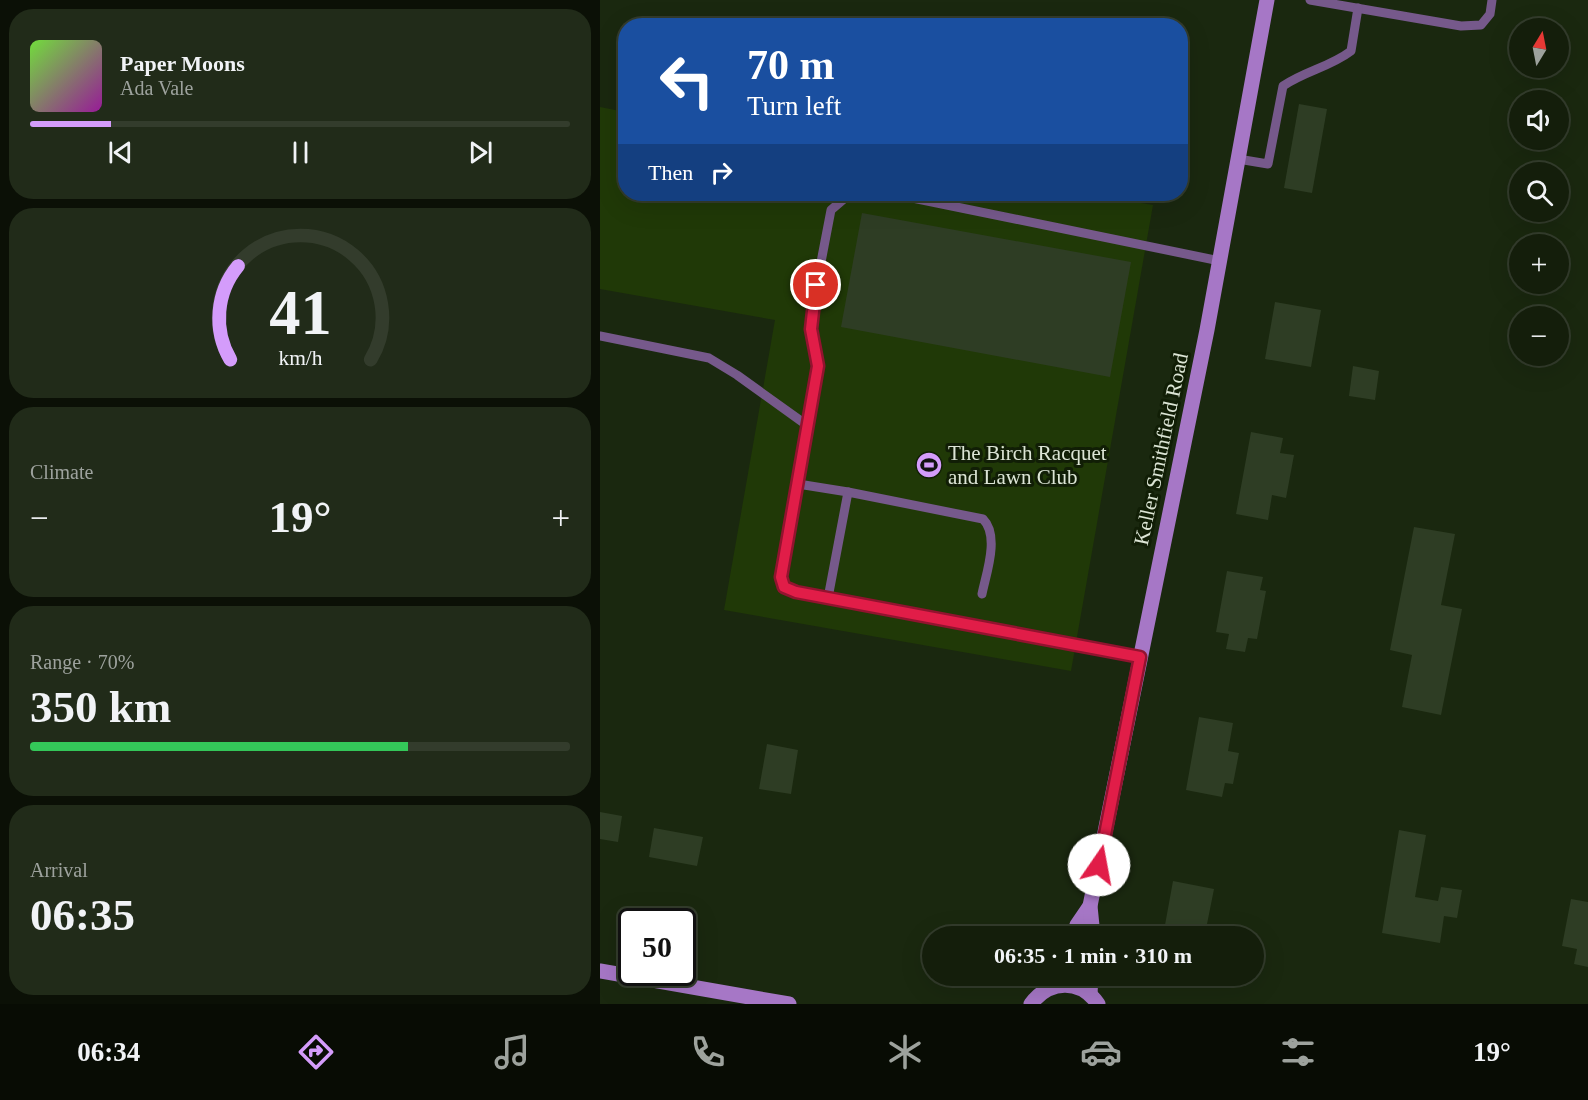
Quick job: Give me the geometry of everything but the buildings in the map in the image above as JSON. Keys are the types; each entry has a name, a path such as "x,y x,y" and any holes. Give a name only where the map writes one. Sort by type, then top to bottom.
{"main road":[{"name":"Keller Smithfield Road","path":"1090,906 1220,261 1268,0"},
{"path":"1077,926 1090,906"},
{"path":"1090,906 1092,926"},
{"path":"600,971 789,1004"},
{"path":"1031,1004 1038,994 1051,986"},
{"path":"1073,986 1094,999"}],"lane":[{"path":"1310,0 1461,26 1481,25 1490,14 1492,0"},
{"path":"1238,159 1268,164 1283,86 1295,78 1338,61 1351,51 1358,8"},
{"path":"842,201 831,210 812,309 811,329 818,366 781,577 784,587 796,592 1140,657"},
{"path":"927,201 1220,261"},
{"path":"600,336 709,358 737,375 808,426"},
{"path":"798,484 983,519 990,530 990,549 982,594"},
{"path":"828,598 848,492"}],"green space":[{"name":"The Birch Racquet and Lawn Club","path":"600,107 618,111 618,201 1129,201 1153,205 1071,671 724,610 775,320 600,289"}],"place":[{"name":"The Birch Racquet and Lawn Club","path":"929,465"}],"route":[{"path":"816,285 811,329 818,366 781,577 784,587 796,592 1140,657 1099,865"}]}
